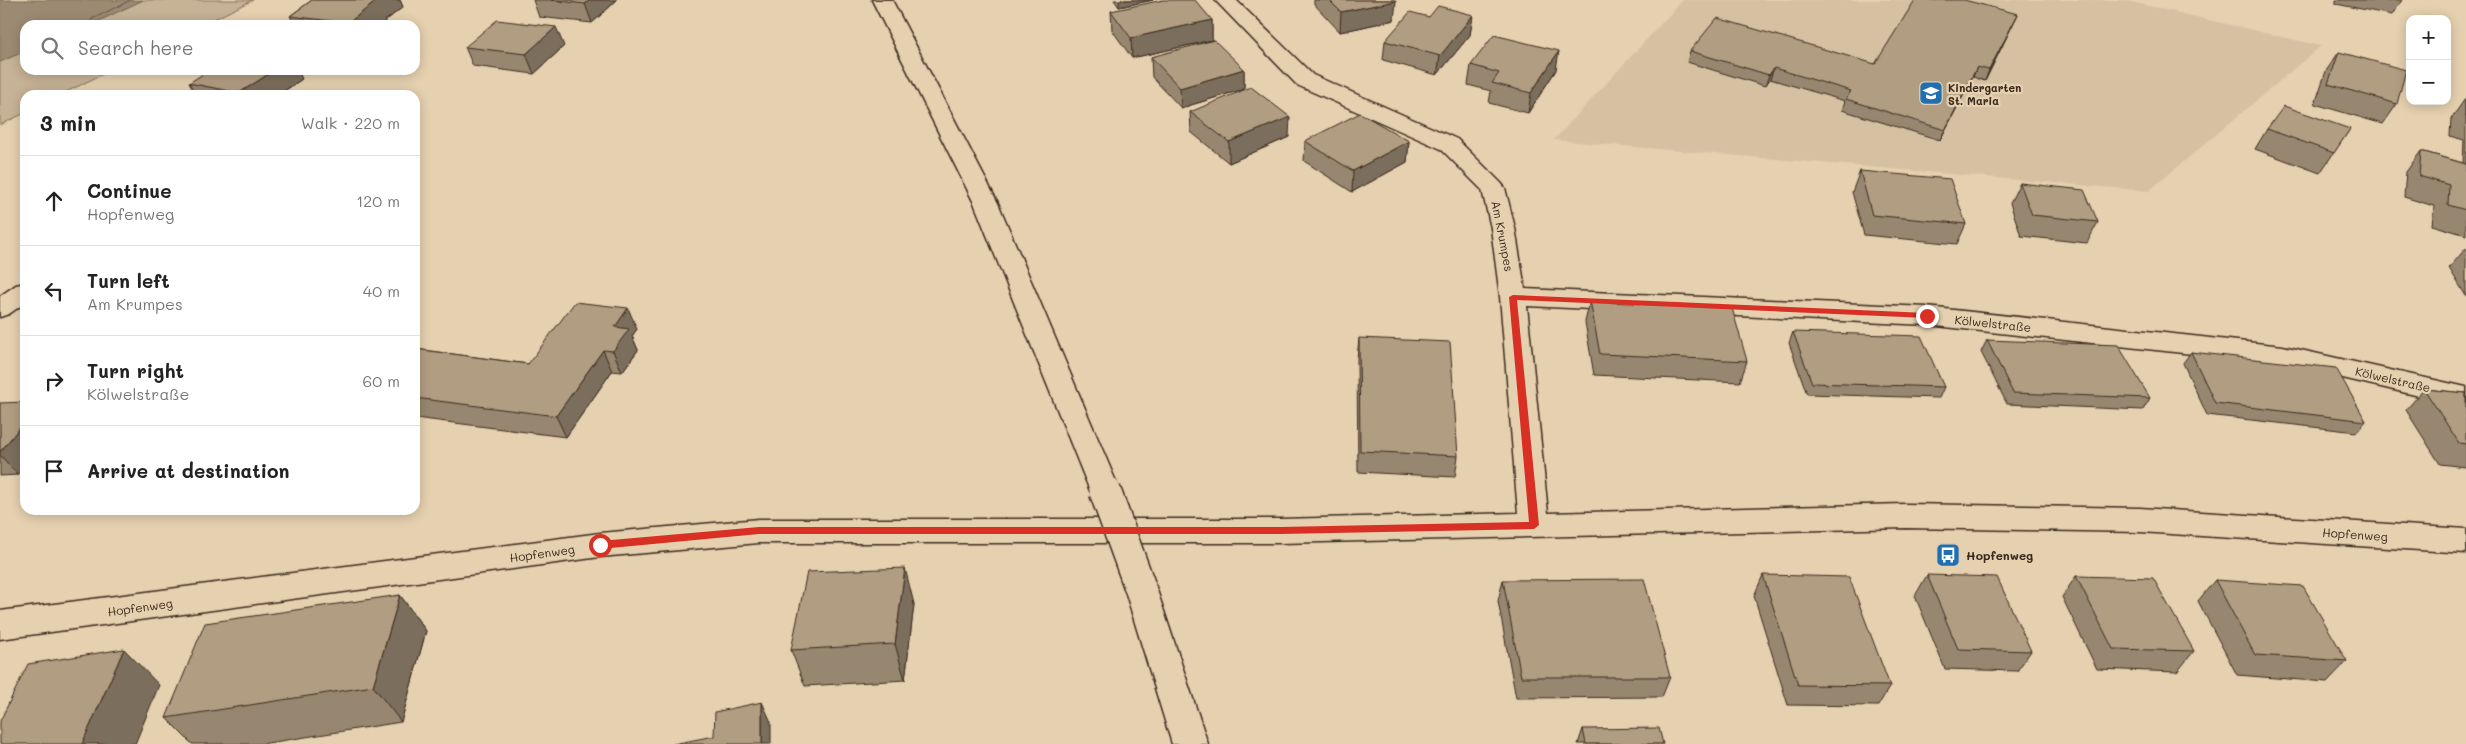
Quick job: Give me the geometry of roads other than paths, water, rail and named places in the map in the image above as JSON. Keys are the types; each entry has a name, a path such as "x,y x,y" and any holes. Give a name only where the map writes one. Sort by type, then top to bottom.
{"street":[{"path":"882,0 986,203 1104,491 1140,586 1190,744"},
{"name":"Am Krumpes","path":"1226,0 1305,80 1449,144 1493,188 1503,228 1513,297 1534,525"},
{"path":"0,308 20,294"},
{"name":"Kölwelstraße","path":"1513,297 1927,316 2283,355 2417,384 2466,397"},
{"name":"Hopfenweg","path":"0,625 600,545 759,530 1280,530 1896,516 2140,520 2466,541"}],"water":[{"path":"0,0 143,0 101,20 20,20 20,53 0,62"}],"place":[{"name":"Kindergarten St. Maria","path":"1931,93"},
{"name":"Hopfenweg","path":"1948,555"}]}
